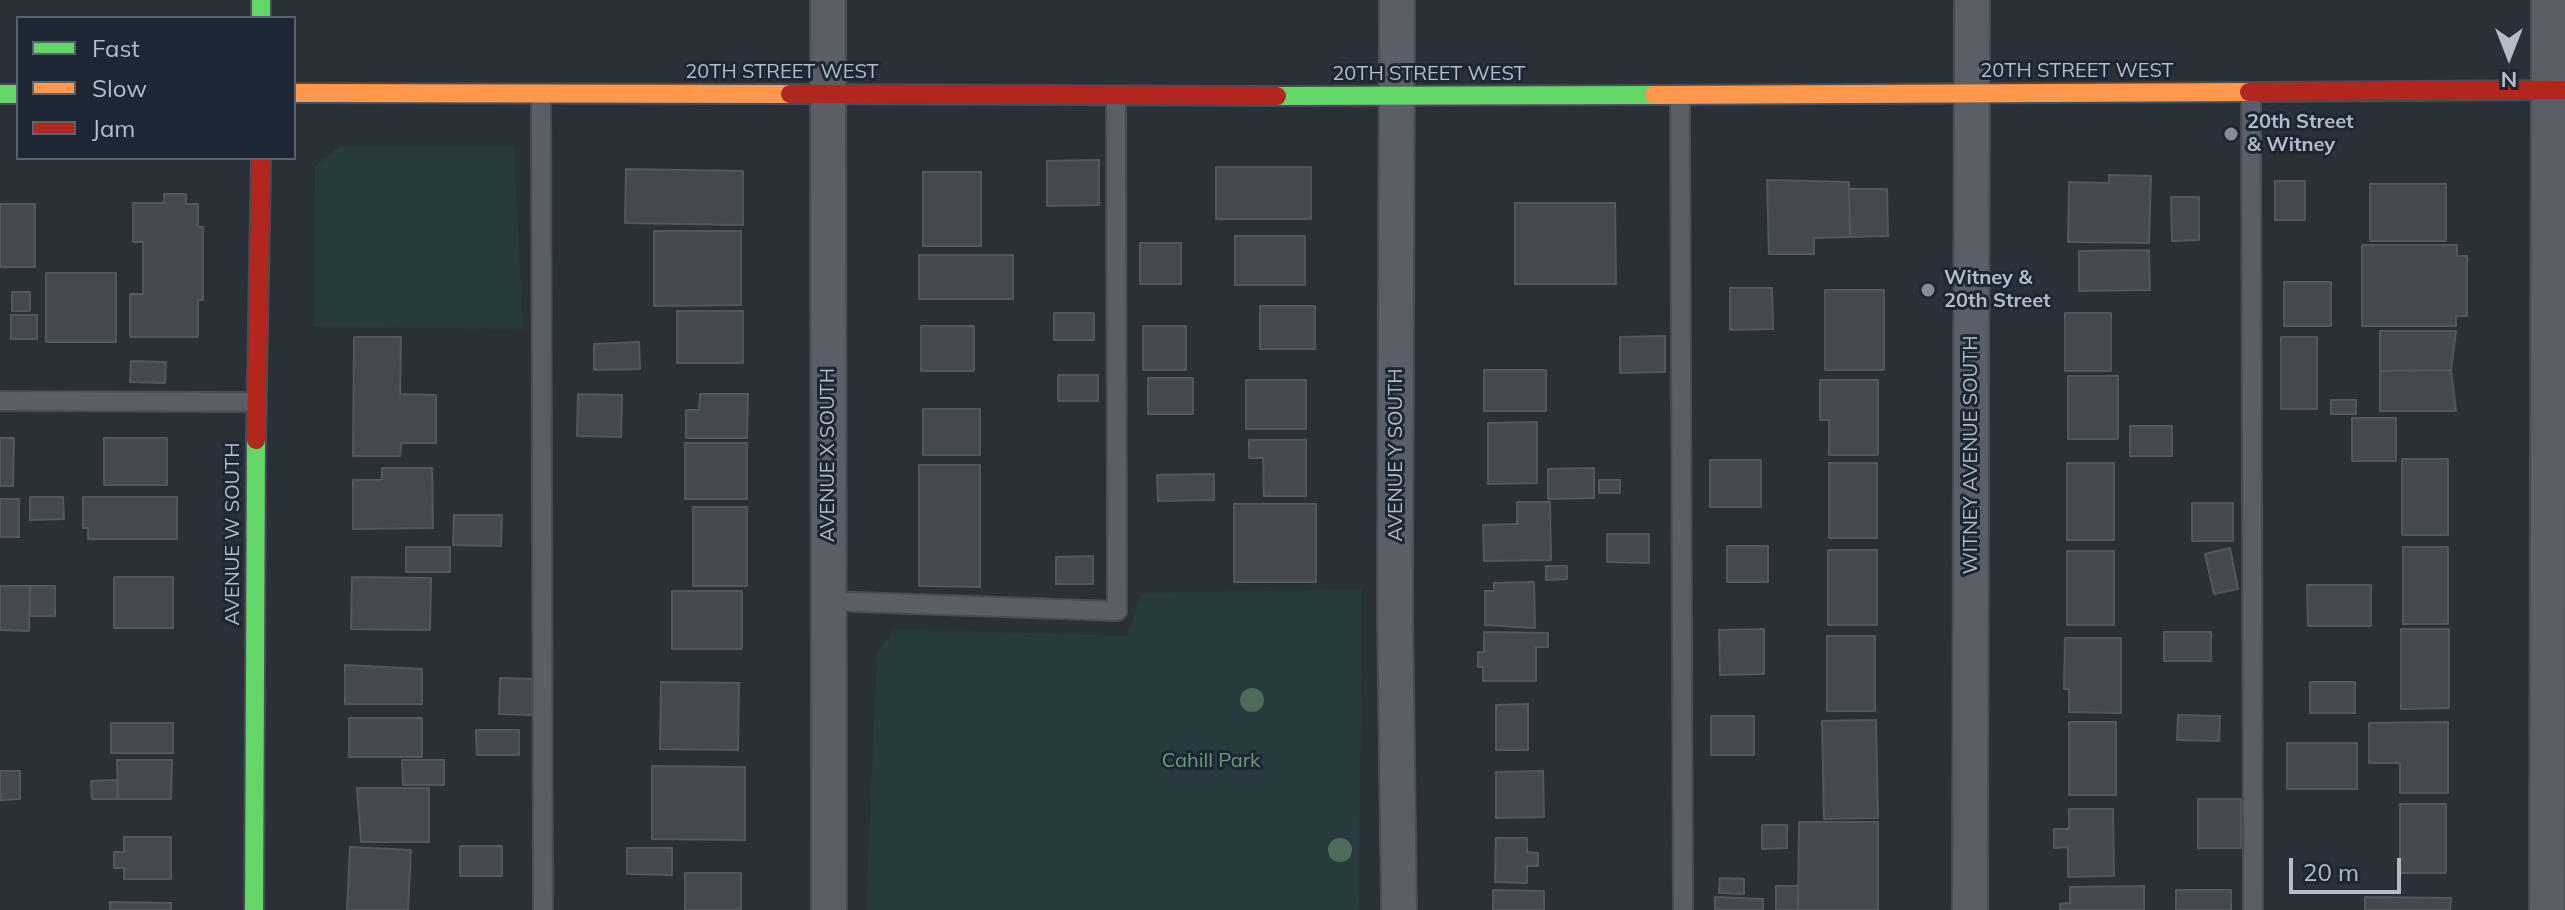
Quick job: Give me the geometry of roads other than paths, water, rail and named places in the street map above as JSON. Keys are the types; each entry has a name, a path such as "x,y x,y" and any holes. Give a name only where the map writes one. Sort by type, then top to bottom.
{"street":[{"name":"AVENUE X SOUTH","path":"828,0 829,910"},
{"name":"AVENUE Y SOUTH","path":"1397,0 1395,612 1399,910"},
{"name":"WITNEY AVENUE SOUTH","path":"1970,910 1972,0"},
{"path":"2547,910 2557,90 2549,0"},
{"name":"20TH STREET WEST","path":"296,93 1680,96 2557,90"},
{"name":"AVENUE W SOUTH","path":"254,910 256,402 261,160"}],"lane":[{"path":"2251,92 2253,910"},
{"path":"541,94 543,910"},
{"path":"828,601 1117,611 1116,96"},
{"path":"1680,96 1683,910"},
{"path":"0,401 256,402"}],"place":[{"name":"20th Street & Witney","path":"2231,134"},
{"name":"Witney & 20th Street","path":"1928,290"}],"park label":[{"name":"Cahill Park","path":"1211,761"}]}
